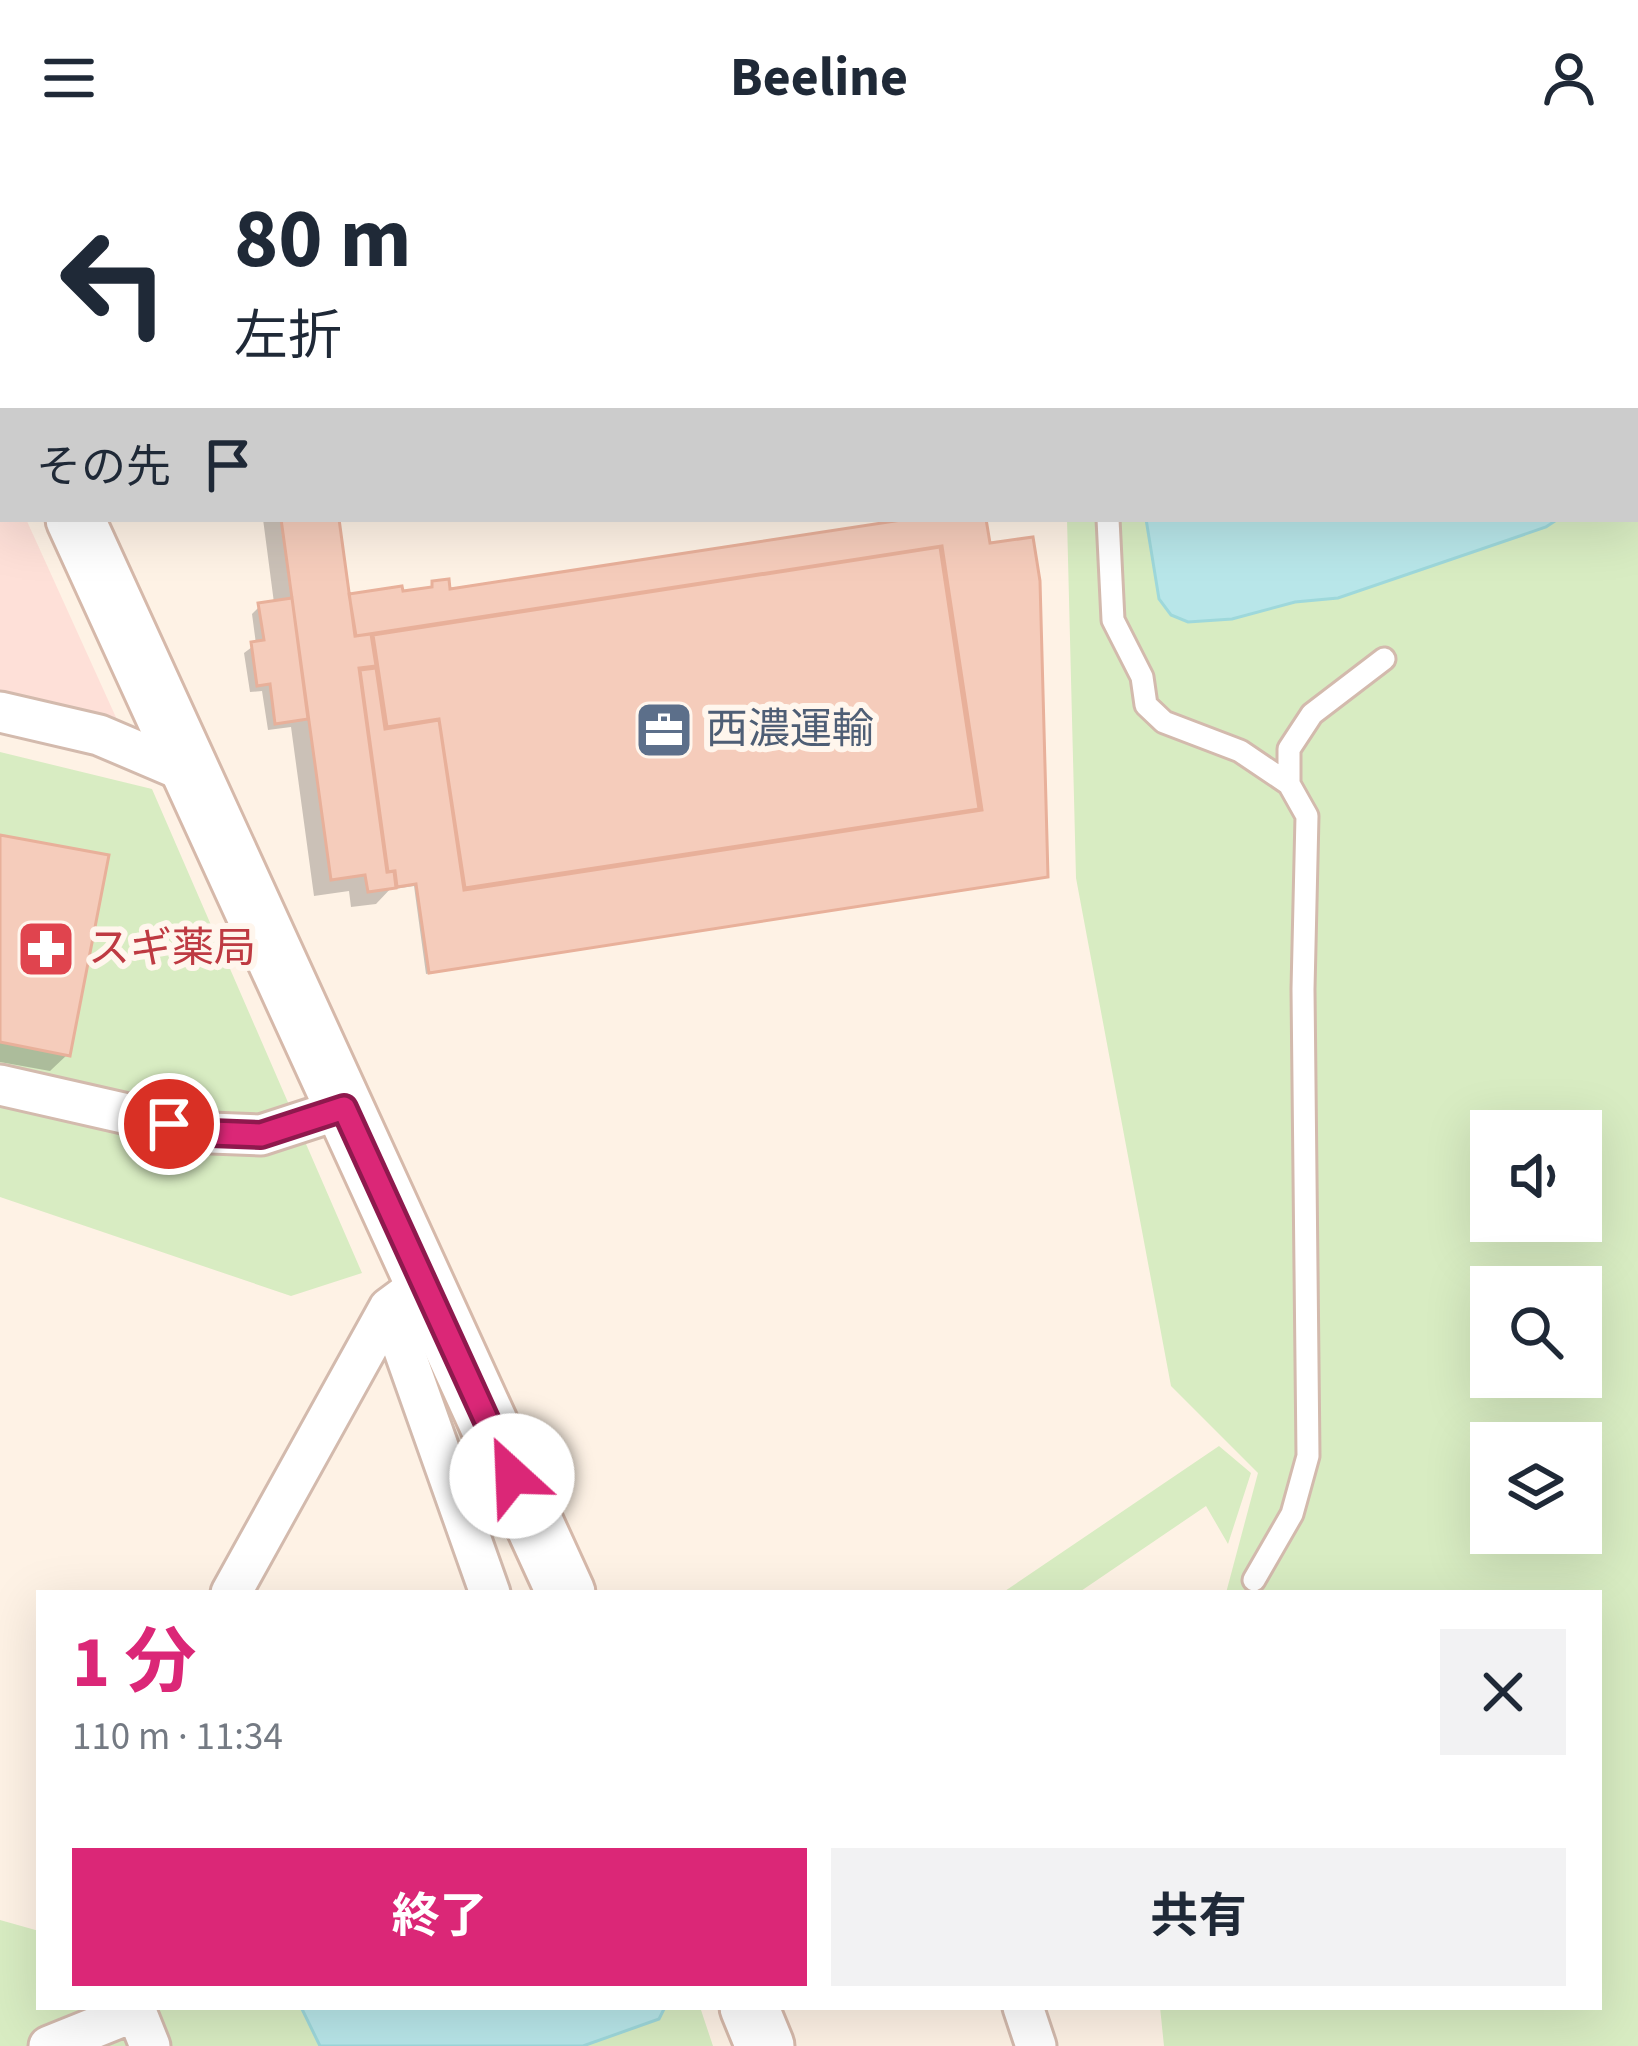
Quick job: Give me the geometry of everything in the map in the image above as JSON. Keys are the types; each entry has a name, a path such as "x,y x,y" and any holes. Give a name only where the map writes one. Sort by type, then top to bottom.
{"street":[{"path":"76,522 344,1108 406,1295 489,1590"},
{"path":"0,712 99,735 194,775"},
{"path":"0,1085 211,1133 261,1135 344,1108"},
{"path":"233,1590 406,1295"},
{"path":"406,1295 564,1590"},
{"path":"1024,2010 1036,2046"},
{"path":"49,2046 136,2011 150,2046"}],"lane":[{"path":"1108,522 1113,620 1142,677 1147,705 1164,722 1240,751 1289,784 1307,816 1303,989 1308,1456 1292,1514 1254,1580"},
{"path":"1289,784 1289,749 1312,714 1384,659"}],"shaded area":[{"path":"0,522 27,522 119,724 0,704"}],"green space":[{"path":"1067,522 1638,522 1638,2046 1164,2046 1160,2010 1602,2010 1602,1590 1227,1590 1258,1473 1171,1386 1076,878"},
{"path":"0,752 152,789 362,1273 291,1296 0,1197"},
{"path":"1219,1446 1251,1473 1228,1544 1206,1506 1082,1590 1006,1590"},
{"path":"0,1920 36,1930 36,2010 701,2010 713,2046 0,2046"}],"water":[{"path":"1146,522 1554,522 1338,598 1295,602 1232,619 1188,622 1171,615 1159,599"},
{"path":"302,2010 664,2010 659,2019 583,2046 320,2046"}],"building":[{"path":"281,522 339,522 355,636 371,634 376,666 359,668 387,872 394,871 396,888 368,892 365,875 331,880"},
{"path":"888,522 986,522 990,543 1033,537 1040,581 1048,877 429,973 416,884 397,887 395,871 388,872 360,670 376,668 385,729 439,720 464,890 982,810 942,546 356,636 349,594 432,587 432,581 449,579 450,589"},
{"path":"940,547 979,809 465,888 439,719 387,727 373,635"},
{"path":"292,598 308,719 275,724 270,684 257,686 251,642 264,640 258,603"},
{"name":"スギ薬局","path":"0,835 109,855 70,1056 0,1042"}],"place":[{"name":"西濃運輸","path":"664,730"},
{"name":"スギ薬局","path":"46,949"}],"route":[{"path":"169,1124 211,1133 261,1135 344,1108 512,1476"}]}
